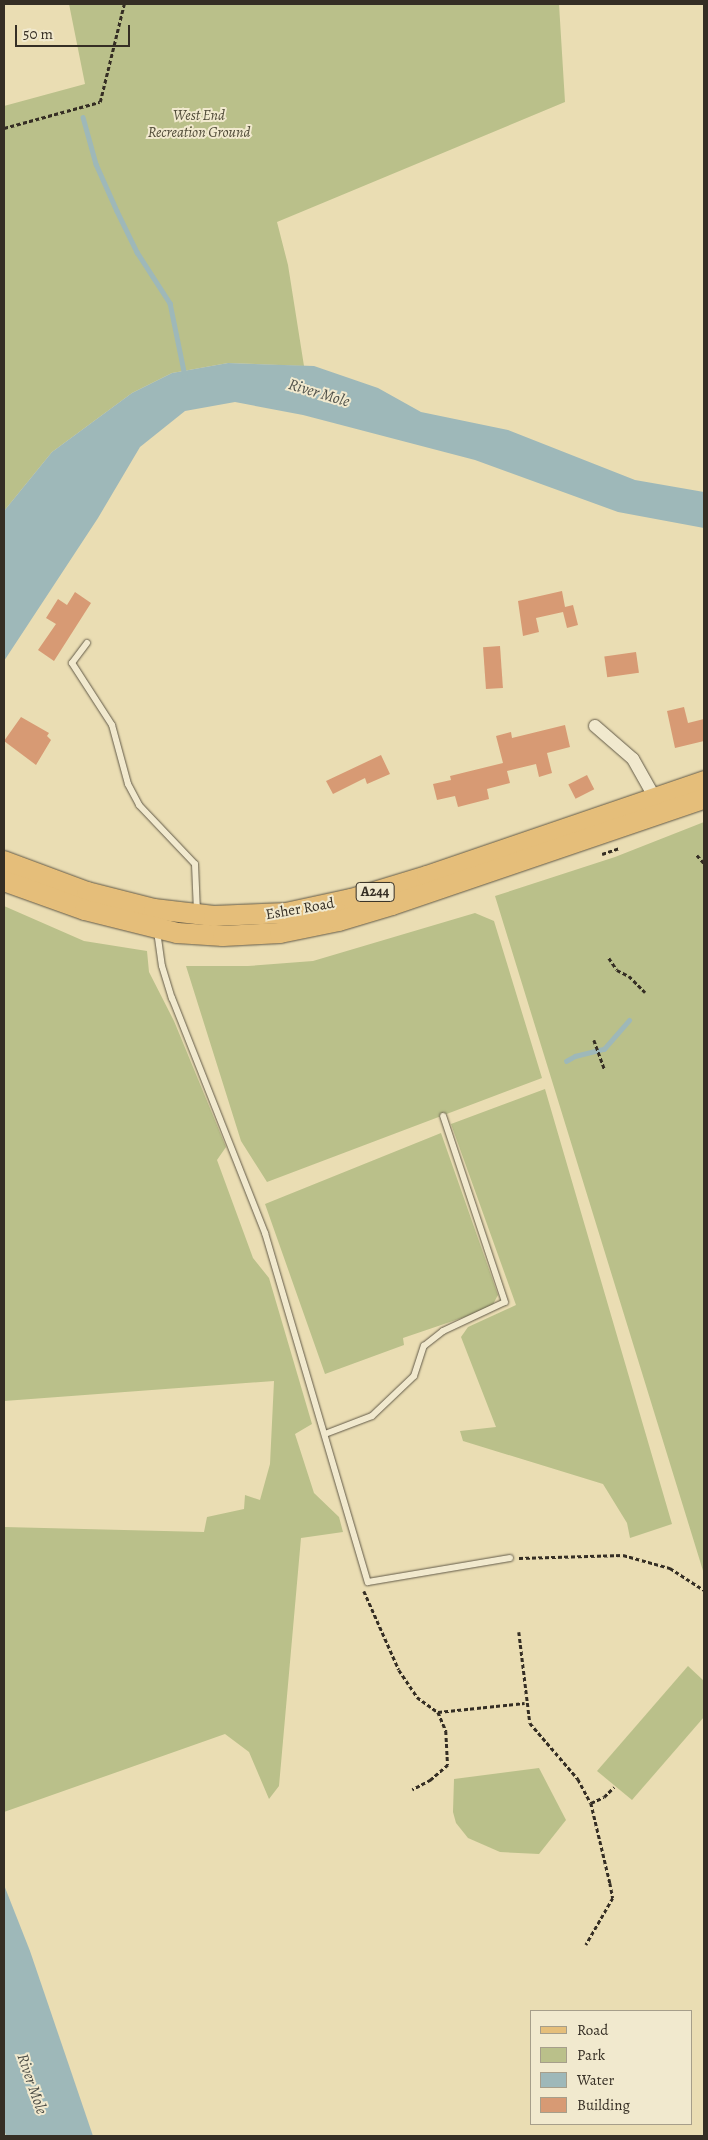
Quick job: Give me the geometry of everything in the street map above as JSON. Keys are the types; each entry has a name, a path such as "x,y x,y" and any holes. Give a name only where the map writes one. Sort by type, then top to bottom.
{"main road":[{"name":"Esher Road","path":"4,861 103,897 154,909 197,915 262,915 338,902 427,876 704,780"},
{"name":"Esher Road","path":"4,881 85,910 157,929 196,934 260,935 339,921 704,799"}],"street":[{"path":"596,726 634,759 655,798"}],"lane":[{"path":"87,643 72,663 112,725 128,784 139,805 195,864 197,915"},
{"path":"157,929 162,966 172,998 265,1233 368,1582 510,1558"},
{"path":"325,1434 372,1416 414,1376 424,1346 436,1336 506,1302 443,1116"}],"path":[{"path":"4,128 100,102 124,4"},
{"path":"697,855 704,863"},
{"path":"609,958 617,970 629,976 645,992"},
{"path":"594,1040 605,1070"},
{"path":"510,1558 623,1555 670,1568 704,1590"},
{"path":"368,1582 362,1585 399,1670 417,1697 438,1712 446,1731 448,1765 432,1780 412,1790"},
{"path":"519,1632 525,1703 530,1723 578,1779 590,1803 613,1898 586,1945"},
{"path":"438,1712 525,1703"},
{"path":"590,1803 604,1797 614,1786"}],"green space":[{"name":"West End Recreation Ground","path":"69,4 559,4 565,102 277,222 288,265 304,366 228,363 172,373 132,393 52,452 4,511 4,106 85,84"},
{"path":"704,822 704,1574 495,896 615,857"},
{"path":"4,906 84,941 147,951 149,972 174,1021 226,1147 217,1160 253,1258 269,1278 312,1424 295,1434 314,1493 339,1517 343,1532 301,1538 279,1786 269,1799 249,1752 225,1734 4,1812 4,1527 204,1532 207,1517 244,1509 245,1495 260,1500 270,1464 274,1381 4,1401"},
{"path":"475,913 494,921 542,1078 267,1182 241,1141 186,966 248,966 313,961"},
{"path":"545,1089 672,1524 630,1538 627,1523 603,1484 463,1441 460,1431 496,1427 461,1337 468,1327 516,1305 451,1124"},
{"path":"441,1133 498,1295 491,1308 403,1338 404,1345 325,1374 265,1204"},
{"path":"688,1666 704,1681 704,1717 632,1800 597,1771"},
{"path":"539,1768 566,1820 539,1854 500,1852 468,1838 456,1823 453,1812 454,1779"}],"water":[{"name":"River Mole","path":"228,363 314,366 378,388 421,412 508,430 635,480 704,492 704,528 618,512 475,460 303,415 235,402 185,411 140,447 98,518 4,661 4,511 52,452 132,393 172,373"},
{"name":"River Mole","path":"4,1885 30,1951 93,2136 6,2136 4,2129"}],"building":[{"path":"562,591 565,607 573,605 578,625 567,628 563,612 536,618 539,632 523,636 518,601"},
{"path":"75,592 91,603 54,661 38,650 56,624 46,618 58,599 67,605"},
{"path":"500,646 503,688 486,689 483,647"},
{"path":"636,652 639,673 607,677 604,656"},
{"path":"684,707 688,723 704,719 704,741 675,748 667,711"},
{"path":"21,717 49,733 47,736 51,740 36,765 4,741"},
{"path":"565,725 570,747 547,753 552,773 539,777 536,764 507,771 510,783 487,789 489,799 458,807 455,796 437,800 433,784 451,780 450,776 503,763 496,736 511,732 512,738"},
{"path":"381,755 390,774 367,784 365,778 333,794 326,781"},
{"path":"587,775 594,789 576,799 568,785"}],"waterway":[{"path":"83,117 96,164 117,211 137,252 170,303 185,376"},
{"path":"566,1061 575,1056 604,1049 629,1020"}]}
